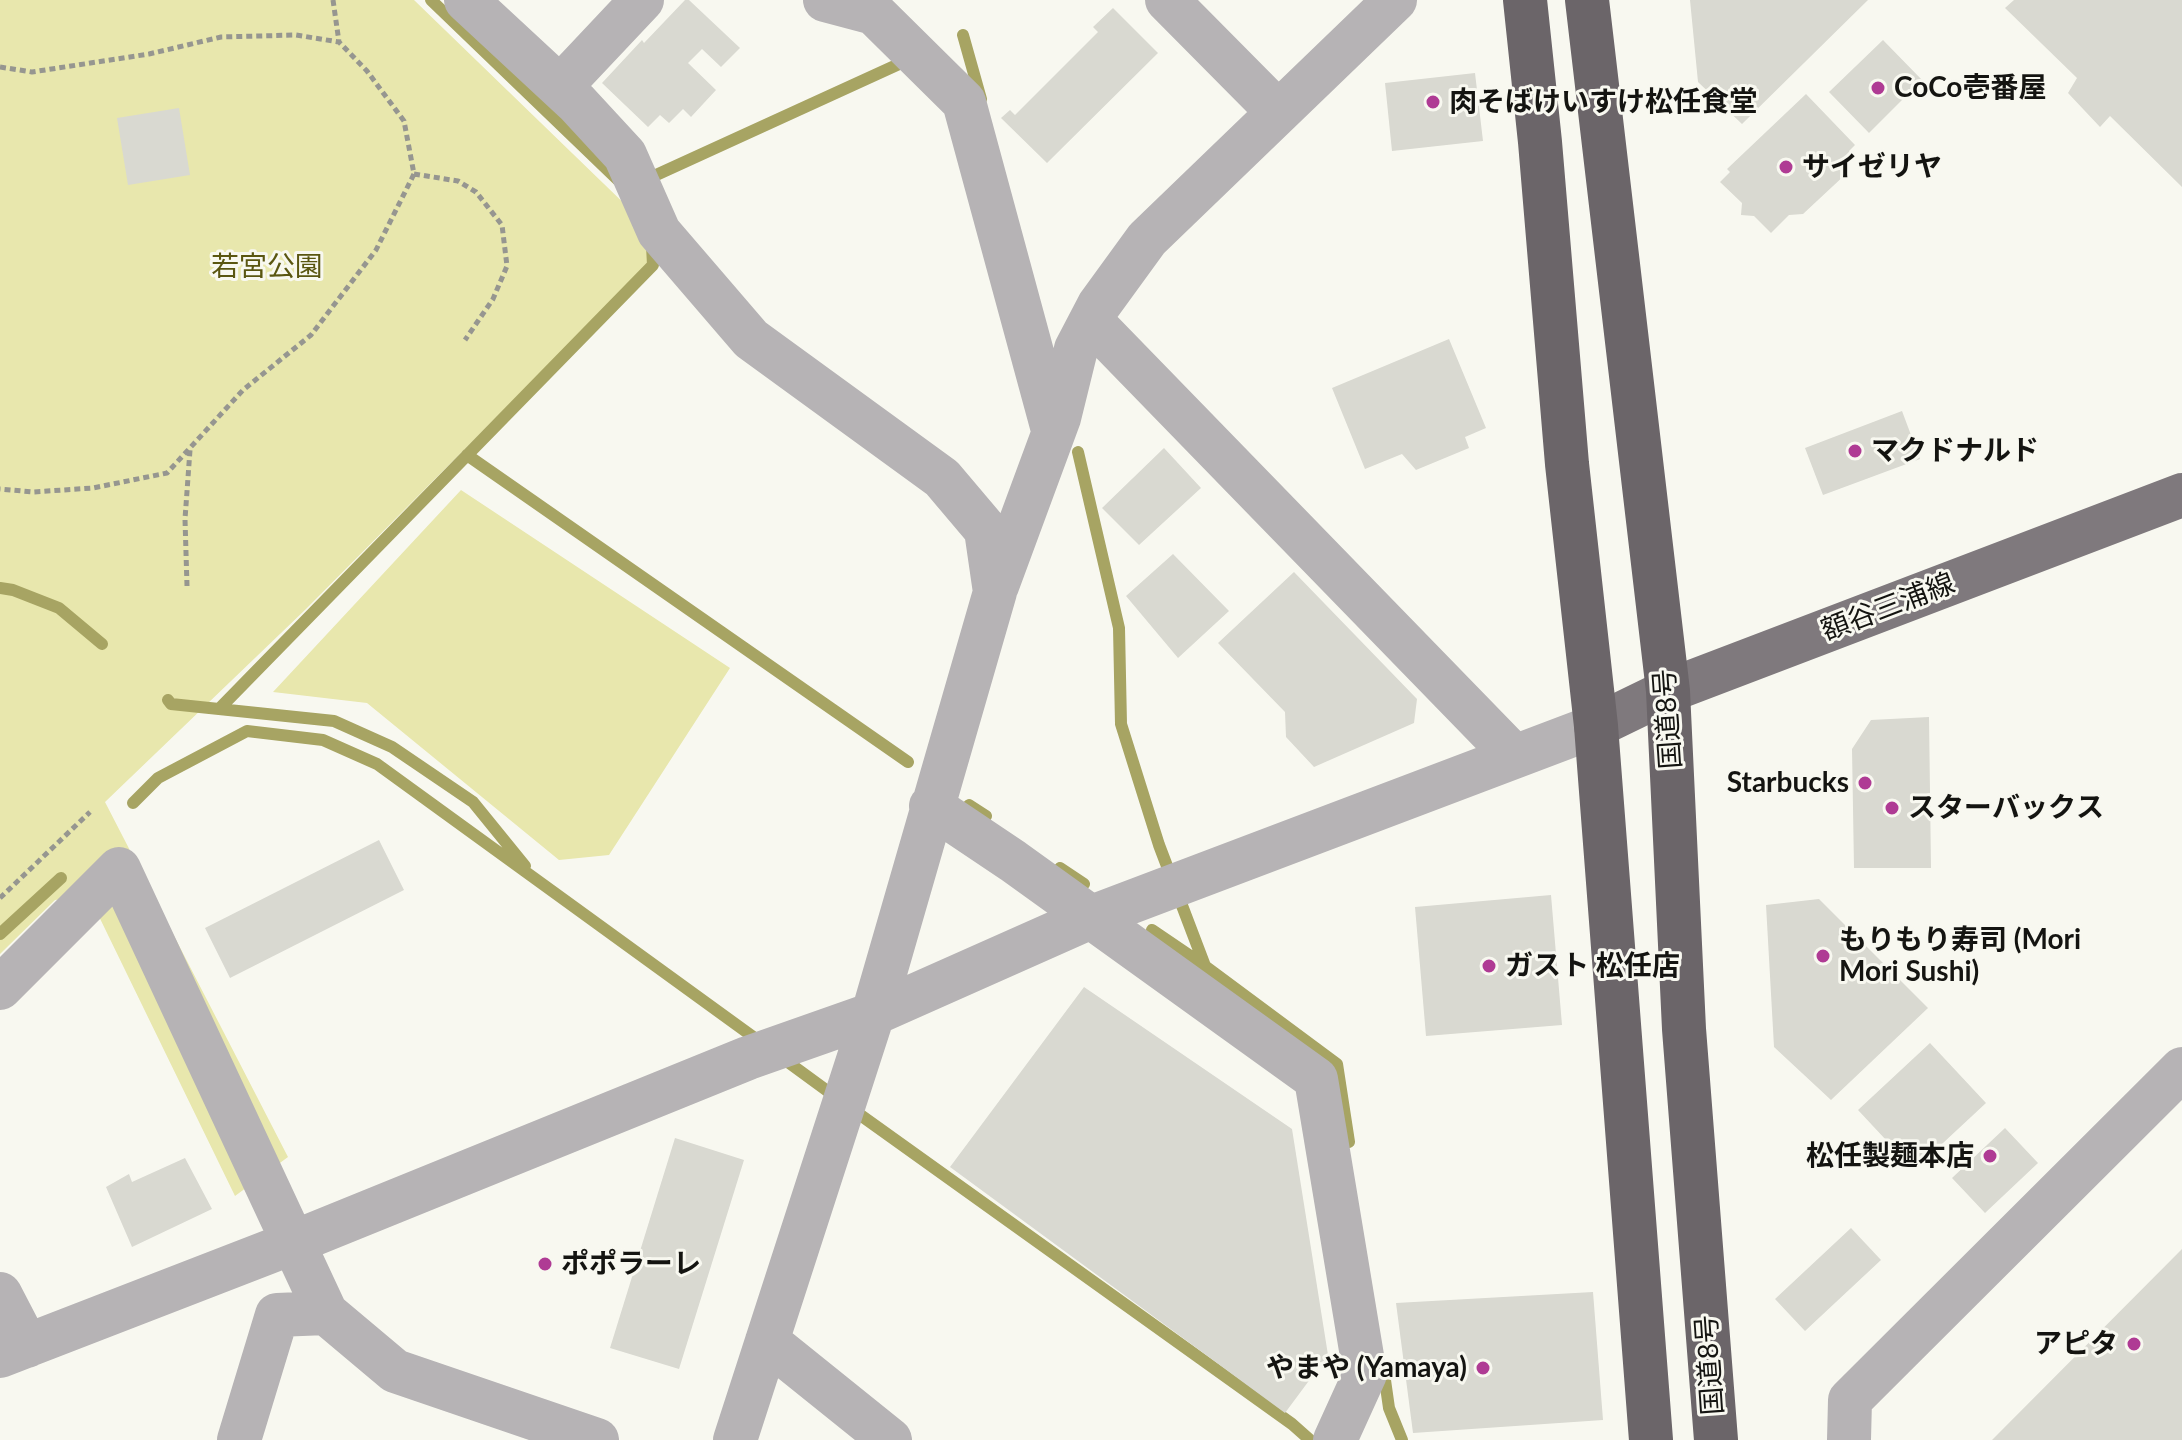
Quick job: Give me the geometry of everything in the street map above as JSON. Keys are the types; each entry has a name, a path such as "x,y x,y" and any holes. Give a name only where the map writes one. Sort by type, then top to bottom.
{"highway":[{"path":"1525,0 1567,464 1596,726 1651,1440"},
{"name":"国道8号","path":"1587,0 1668,691 1684,1029 1716,1440"}],"main road":[{"name":"額谷三浦線","path":"1596,726 1668,691 2182,495"}],"street":[{"path":"466,0 560,87 625,155 659,232 751,339 942,478 986,530 995,592"},
{"path":"560,87 642,0"},
{"path":"825,0 874,13 964,102 1054,432"},
{"path":"1167,0 1278,112"},
{"path":"735,1440 873,1014 995,592 1054,432 1076,349 1099,305 1147,239 1395,0"},
{"path":"1091,321 1514,756"},
{"path":"0,1294 13,1351 292,1243 748,1058 873,1014 1089,918 1596,726"},
{"path":"931,806 1316,1079 1365,1374 1337,1436"},
{"path":"0,988 119,869 326,1313 395,1371 597,1440"},
{"path":"1849,1440 1850,1400 2182,1069"},
{"path":"239,1440 277,1315 326,1313"},
{"path":"767,1341 890,1440"}],"path":[{"path":"0,489 33,492 93,488 167,473 243,390 311,335 376,250 414,174 404,121 367,71 339,42 333,0"},
{"path":"0,67 32,72 149,54 221,37 296,35 339,42"},
{"path":"414,174 458,181 476,192 502,225 507,266 493,299 465,340"},
{"path":"187,586 185,519 190,449"},
{"path":"0,898 90,812"}],"green space":[{"name":"若宮公園","path":"0,0 414,0 667,245 306,609 105,802 288,1157 235,1196 89,896 55,900 0,954"},
{"path":"461,490 730,668 609,855 559,860 367,703 273,692"}],"building":[{"path":"685,0 689,0 740,48 721,67 702,49 688,63 716,90 691,117 683,109 669,123 660,115 648,127 602,83"},
{"path":"1690,0 1868,0 1742,124 1698,82"},
{"path":"2014,0 2182,0 2182,187 2110,116 2100,127 2068,93 2077,78 2005,8"},
{"path":"1113,8 1158,53 1047,163 1001,118 1010,110 1015,115 1098,32 1093,27"},
{"path":"1883,40 1922,80 1869,133 1829,92"},
{"path":"1475,73 1483,141 1392,151 1385,83"},
{"path":"1806,94 1855,145 1847,157 1850,161 1847,173 1803,214 1789,215 1771,233 1754,216 1741,215 1742,203 1720,182 1730,172 1727,169"},
{"path":"179,108 190,175 128,185 117,118"},
{"path":"1449,339 1486,428 1465,437 1469,448 1416,470 1402,454 1365,469 1332,388"},
{"path":"1902,411 1920,459 1823,495 1805,448"},
{"path":"1164,448 1201,488 1139,545 1102,508"},
{"path":"1173,554 1229,611 1178,658 1126,596"},
{"path":"1294,572 1417,699 1414,723 1314,767 1286,737 1285,712 1218,643"},
{"name":"スターバックス","path":"1929,717 1931,868 1854,868 1852,749 1871,720"},
{"path":"379,840 404,890 230,978 205,928"},
{"name":"ガスト 松任店","path":"1551,895 1562,1025 1426,1036 1415,907"},
{"name":"もりもり寿司 (Mori Mori Sushi)","path":"1819,899 1928,1008 1831,1100 1774,1047 1766,905"},
{"path":"1084,987 1292,1129 1328,1355 1285,1413 950,1167"},
{"path":"1930,1043 1986,1103 1914,1170 1858,1110"},
{"path":"2005,1128 2038,1163 1985,1213 1952,1178"},
{"path":"675,1138 744,1160 679,1369 610,1348"},
{"path":"185,1158 212,1209 132,1247 106,1187 129,1174 132,1182"},
{"path":"1851,1228 1881,1260 1805,1331 1775,1299"},
{"name":"アピタ","path":"2182,1249 2182,1440 1992,1440"},
{"path":"1593,1292 1603,1420 1413,1433 1396,1303"}],"waterway":[{"path":"431,0 618,180"},
{"path":"963,35 981,99"},
{"path":"643,181 899,64"},
{"path":"220,708 653,265 652,246"},
{"path":"1078,452 1119,628 1121,724 1159,845 1205,966 1337,1064 1349,1142"},
{"path":"467,455 908,762"},
{"path":"0,588 59,608 102,644"},
{"path":"168,700 171,704 334,721 392,747 473,802 525,866"},
{"path":"133,803 158,778 247,731 323,740 377,764 763,1044"},
{"path":"969,805 986,816"},
{"path":"1060,868 1084,884"},
{"path":"0,934 61,878"},
{"path":"1152,930 1205,966"},
{"path":"781,1057 837,1098"},
{"path":"852,1109 1292,1424 1310,1440"},
{"path":"1383,1366 1389,1408 1402,1440"}],"place":[{"name":"CoCo壱番屋","path":"1878,88"},
{"name":"肉そばけいすけ松任食堂","path":"1433,102"},
{"name":"サイゼリヤ","path":"1786,167"},
{"name":"マクドナルド","path":"1855,451"},
{"name":"Starbucks","path":"1865,783"},
{"name":"スターバックス","path":"1892,808"},
{"name":"もりもり寿司 (Mori Mori Sushi)","path":"1823,956"},
{"name":"ガスト 松任店","path":"1489,966"},
{"name":"松任製麺本店","path":"1990,1156"},
{"name":"ポポラーレ","path":"545,1264"},
{"name":"アピタ","path":"2134,1344"},
{"name":"やまや (Yamaya)","path":"1483,1368"}]}
